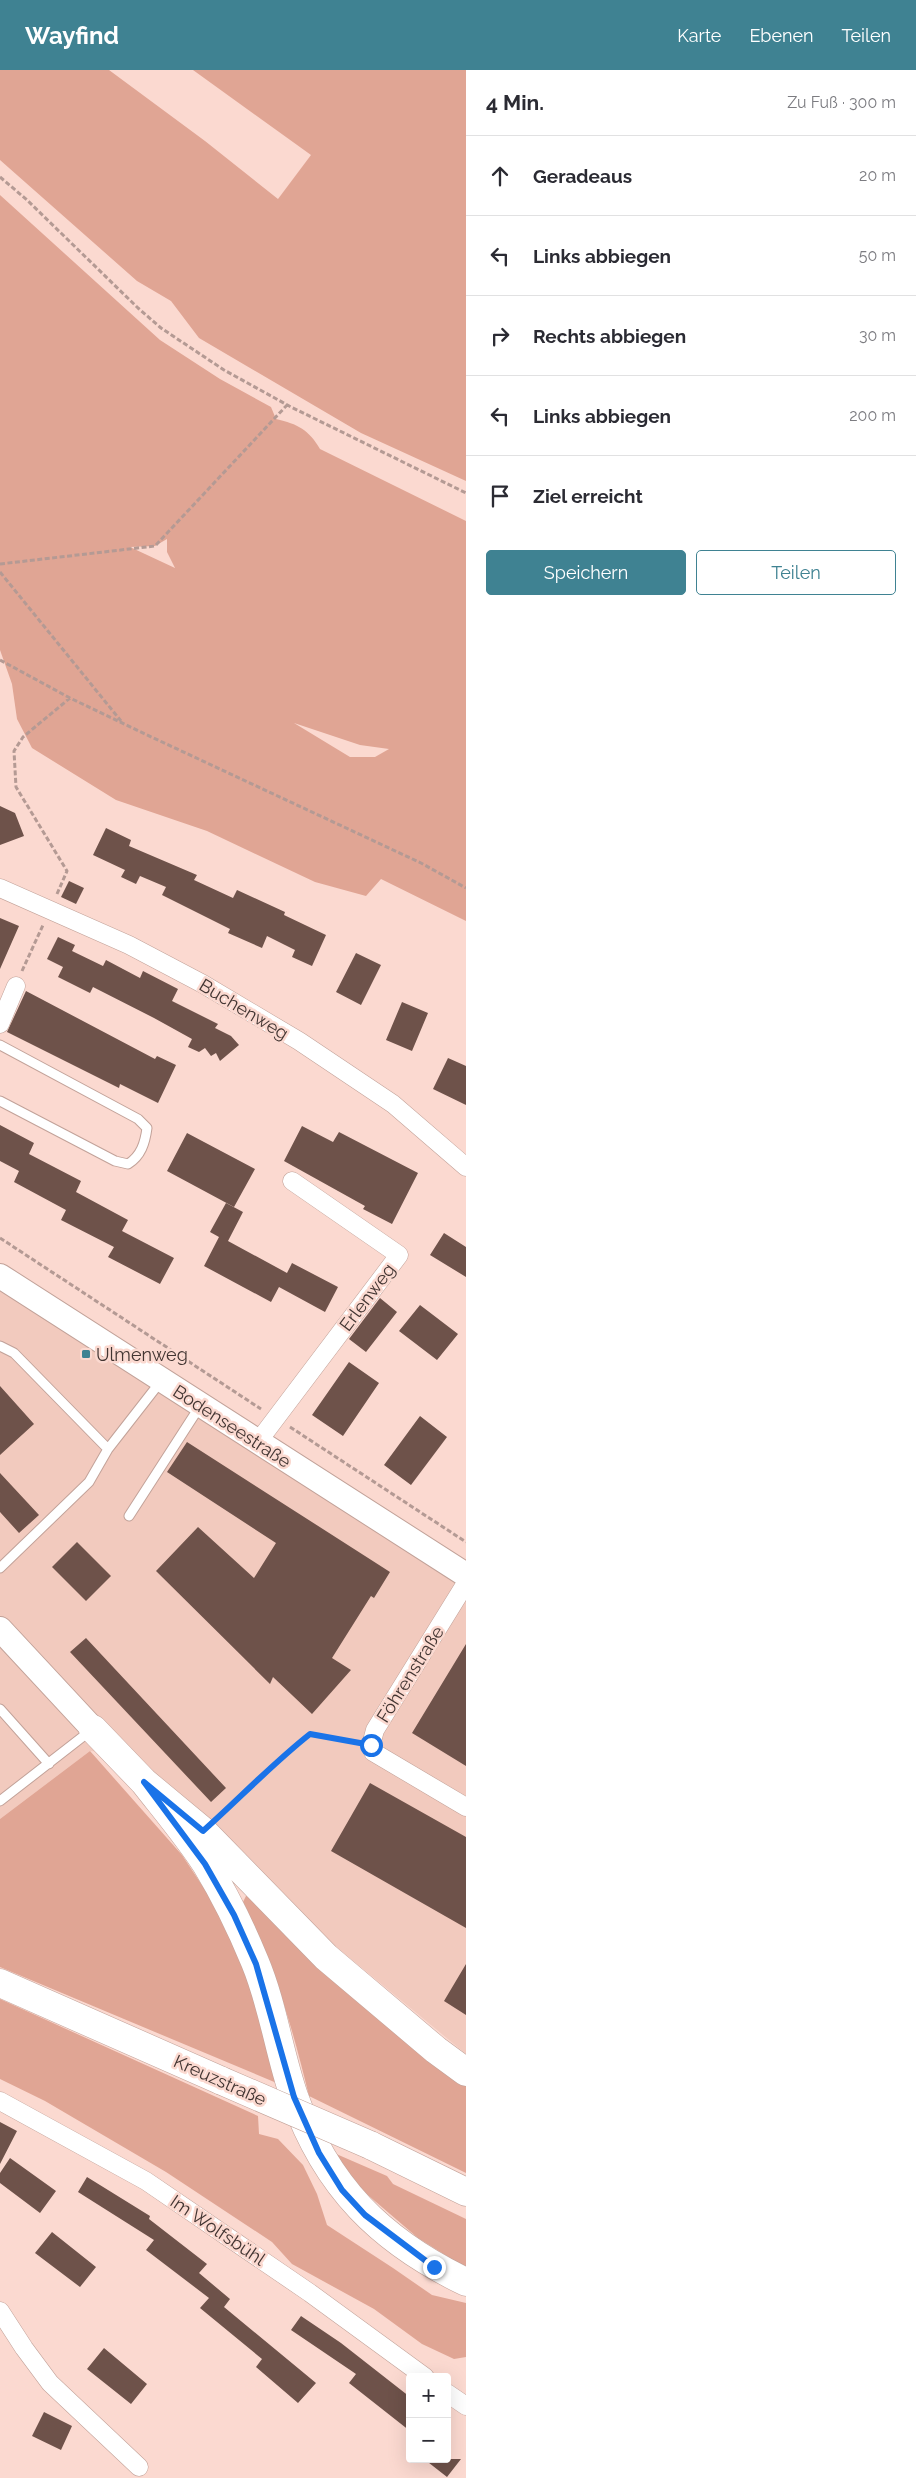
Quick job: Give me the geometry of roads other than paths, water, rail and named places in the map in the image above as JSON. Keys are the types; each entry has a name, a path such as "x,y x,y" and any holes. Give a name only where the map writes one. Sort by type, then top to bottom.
{"main road":[{"path":"93,1729 144,1782 203,1831 326,1957 436,2050 466,2072"},
{"path":"144,1782 205,1864 234,1915 256,1964 294,2097 319,2153 342,2190 365,2215 434,2267 466,2282"},
{"name":"Kreuzstraße","path":"0,1983 370,2146 466,2192"}],"street":[{"name":"Buchenweg","path":"0,888 129,945 203,984 299,1041 393,1104 466,1167"},
{"path":"0,1024 16,986"},
{"name":"Erlenweg","path":"257,1443 399,1255 292,1182"},
{"name":"Bodenseestraße","path":"0,1276 257,1443 466,1575"},
{"name":"Föhrenstraße","path":"466,1583 375,1730 371,1745 373,1752 466,1807"},
{"path":"0,1629 93,1729"},
{"name":"Im Wolfsbühl","path":"0,2101 146,2181 310,2292 420,2373"},
{"path":"0,2311 24,2348 50,2382 138,2467"},
{"path":"451,2396 466,2406"}],"lane":[{"path":"0,1045 138,1119 147,1128 145,1142 136,1159 128,1164 115,1161 0,1102"},
{"path":"0,1346 14,1354 108,1449"},
{"path":"0,1568 89,1482 108,1449 161,1381"},
{"path":"129,1516 200,1406"},
{"path":"0,1709 49,1764"},
{"path":"0,1801 93,1729"}],"place":[{"name":"Ulmenweg","path":"86,1354"}]}
